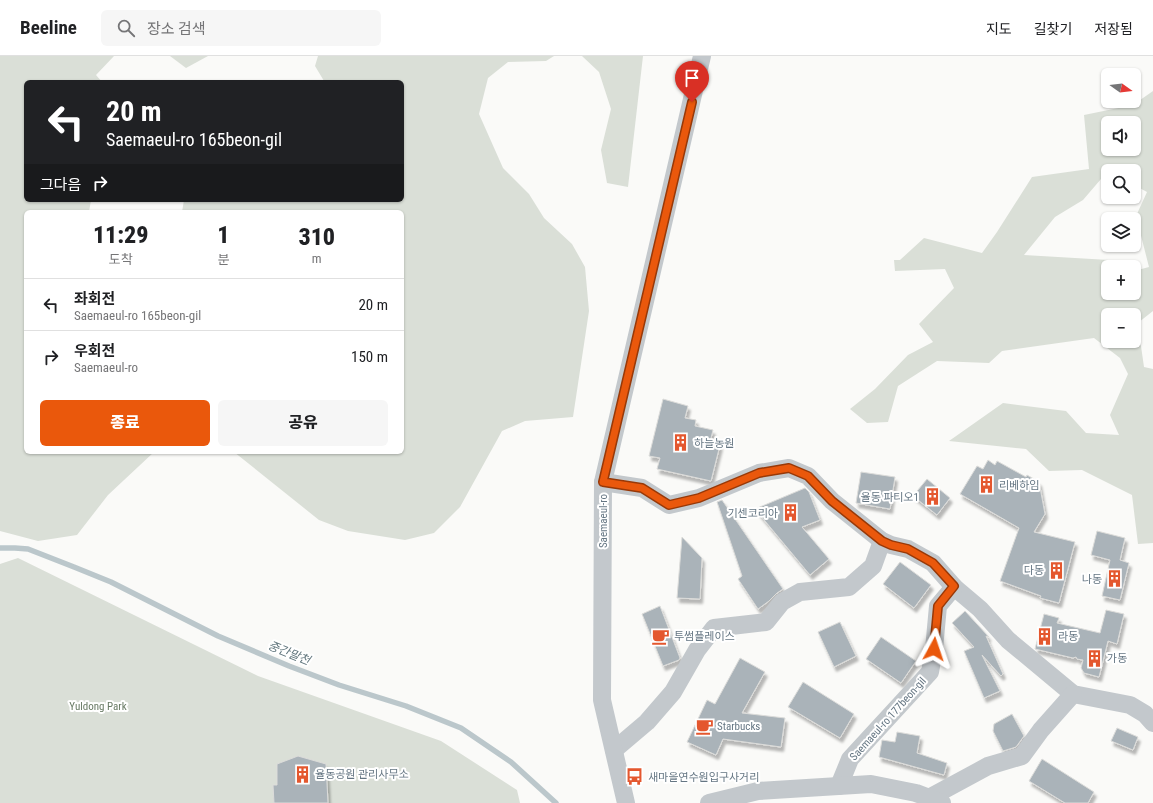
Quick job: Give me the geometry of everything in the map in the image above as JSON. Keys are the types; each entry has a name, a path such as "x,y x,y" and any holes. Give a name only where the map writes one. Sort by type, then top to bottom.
{"street":[{"name":"Saemaeul-ro","path":"626,803 602,700 603,482 702,56"},
{"path":"603,482 642,488 669,505 699,498 759,473 789,468 808,476 832,501 882,541 908,549 933,563 954,586 980,608 1008,640 1073,694 1130,705 1145,714 1153,723"},
{"path":"614,750 647,722 673,692 697,650 714,628 766,622 782,602 800,592 849,587 873,566 882,541"},
{"name":"Saemaeul-ro 177beon-gil","path":"839,786 850,758 930,672 934,649 938,606 954,586"},
{"path":"709,803 758,791 870,784 916,793 936,800 988,766 1022,756 1041,730 1073,694"}],"green space":[{"path":"0,56 114,56 96,75 100,80 24,80 24,202 91,202 89,210 24,210 24,454 152,454 108,495 77,535 38,541 0,531"},
{"path":"170,56 208,56 186,68"},
{"path":"318,56 554,56 546,61 508,62 488,78 479,114 503,168 529,194 544,218 572,244 585,267 589,311 573,417 525,421 502,431 460,507 434,533 405,540 348,531 319,520 236,454 404,454 404,210 182,210 184,202 404,202 404,80 323,80 315,66"},
{"path":"582,56 643,56 628,187 607,183 601,150 611,109 599,72"},
{"path":"1153,91 1153,311 1141,320 1141,308 1101,308 1101,343 1094,338 1002,351 989,363 937,361 898,386 888,422 867,423 850,409 875,389 908,355 933,342 919,324 954,288 945,269 895,271 894,260 900,260 924,238 982,253 1032,177 1089,169 1084,115 1118,108 1141,108 1141,99","holes":["1101,164 1141,164 1141,189 1147,192 1138,212 1141,212 1141,236 1149,267 1141,269 1141,300 1101,300 1101,260 1109,260 1024,255 1055,217 1083,200 1101,179"]},
{"path":"1141,346 1144,367 1153,369 1153,543 1138,544 1132,495 1082,470 1049,471 1026,449 949,441 1003,403 1066,411 1086,433 1119,435 1110,415 1128,374 1120,358 1107,348 1141,348"},
{"name":"Yuldong Park","path":"18,558 258,676 441,741 517,790 520,803 0,803 0,564"}],"building":[{"name":"하늘농원","path":"663,399 688,406 685,418 696,420 695,426 713,430 710,442 720,445 711,481 657,469 660,458 649,456"},
{"path":"988,460 995,465 997,461 1026,477 1027,475 1039,482 1045,514 1034,532 1075,542 1059,603 1040,598 1041,596 1000,581 1019,528 960,494 977,466 983,469"},
{"path":"861,472 895,477 890,509 856,503"},
{"name":"율동 파티오1","path":"927,479 950,498 937,515 913,496"},
{"path":"805,488 809,492 820,520 802,527 829,559 810,575 755,509"},
{"path":"722,500 783,589 758,609 738,579 742,576 717,502"},
{"name":"나동","path":"1097,531 1125,538 1120,560 1129,563 1120,600 1102,596 1110,560 1091,555"},
{"path":"682,537 702,558 700,599 677,598"},
{"path":"900,562 931,585 914,608 883,584"},
{"name":"투썸플레이스","path":"660,606 680,658 679,660 663,666 642,614"},
{"path":"1106,610 1124,614 1117,644 1108,641 1099,677 1084,673 1081,668 1083,660 1077,659 1076,657 1073,658 1035,649 1044,614 1059,618 1057,623 1100,633"},
{"path":"965,611 989,637 986,636 1003,674 1001,676 982,655 1000,691 984,698 964,651 974,647 952,623"},
{"path":"840,622 856,656 834,667 818,632"},
{"path":"881,637 916,661 901,683 866,659"},
{"path":"740,658 765,672 742,713 785,718 781,747 723,739 716,755 687,742 707,700 715,704"},
{"path":"803,682 854,714 840,738 788,707"},
{"path":"1012,714 1024,736 1016,747 1003,751 993,731 994,724"},
{"path":"1117,728 1138,737 1133,750 1111,741"},
{"path":"897,732 920,736 917,753 947,763 944,775 879,757 882,740 895,742"},
{"name":"율동공원 관리사무소","path":"298,756 326,764 328,803 274,803 273,785 277,785 277,764"},
{"path":"1042,759 1094,792 1088,803 1065,803 1029,781"}],"waterway":[{"name":"중간말천","path":"0,548 28,549 111,582 218,636 289,666 339,685 406,706 461,728 511,762 556,803"}],"place":[{"name":"하늘농원","path":"681,443"},
{"name":"리베하임","path":"986,485"},
{"name":"율동 파티오1","path":"932,497"},
{"name":"기센코리아","path":"791,513"},
{"name":"다동","path":"1057,570"},
{"name":"나동","path":"1115,579"},
{"name":"투썸플레이스","path":"661,636"},
{"name":"라동","path":"1045,636"},
{"name":"가동","path":"1094,658"},
{"name":"Starbucks","path":"704,726"},
{"name":"율동공원 관리사무소","path":"302,774"},
{"name":"새마을연수원입구사거리","path":"635,777"}],"route":[{"path":"692,102 603,482 642,488 669,505 699,498 759,473 789,468 808,476 832,501 882,541 908,549 933,563 954,586 938,606 934,649"}]}
